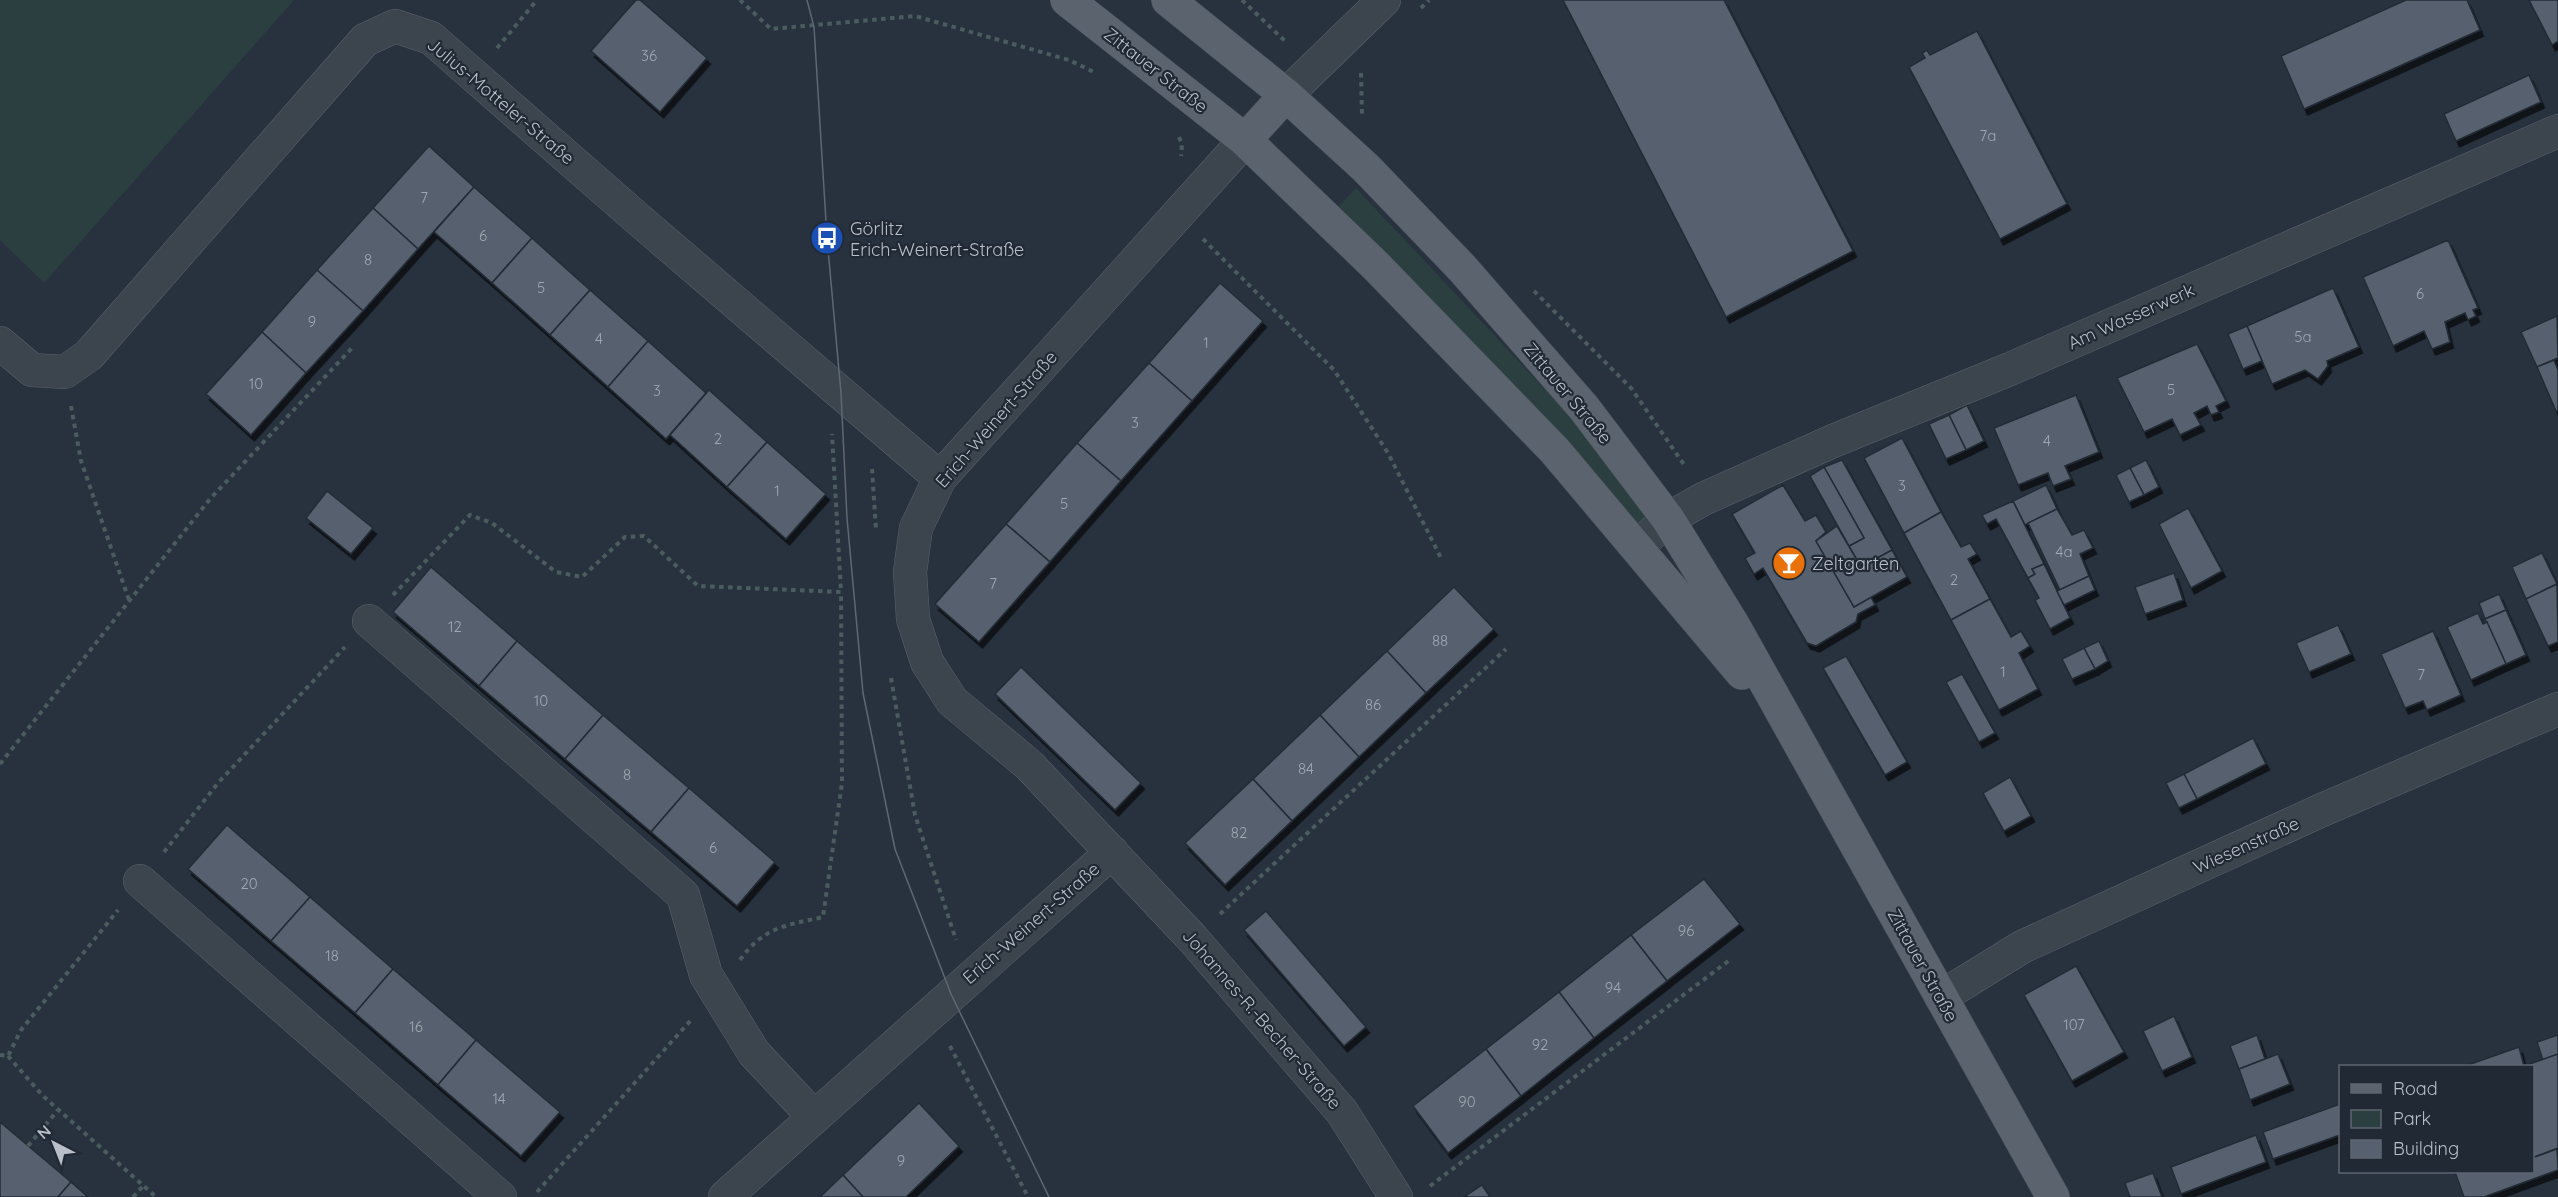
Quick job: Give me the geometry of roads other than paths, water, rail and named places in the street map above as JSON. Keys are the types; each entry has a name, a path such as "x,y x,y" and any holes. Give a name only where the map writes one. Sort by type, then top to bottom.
{"main road":[{"name":"Zittauer Straße","path":"1067,0 1245,140 1376,266 1555,451 1794,734"},
{"name":"Zittauer Straße","path":"1168,0 1286,95 1366,168 1462,268 1584,408 1668,519 1735,628 2053,1197"},
{"path":"1245,140 1286,95"}],"street":[{"path":"1286,95 1384,0"},
{"name":"Julius-Motteler-Straße","path":"0,343 32,370 64,372 89,355 365,40 395,26 431,38 475,74 940,478"},
{"name":"Am Wasserwerk","path":"1637,547 1668,519 1703,499 1833,441 2010,369 2558,131"},
{"name":"Erich-Weinert-Straße","path":"725,1197 1112,852 1029,765 952,701 927,662 913,619 910,572 916,528 940,478 1245,140"},
{"path":"369,621 683,895 706,975 754,1053 814,1117"},
{"name":"Wiesenstraße","path":"1941,997 2022,947 2322,810 2558,709"},
{"name":"Johannes-R.-Becher-Straße","path":"1112,852 1193,939 1410,1193"},
{"path":"140,882 500,1197"}],"tram line":[{"path":"807,0 814,27 827,238 841,393 847,518 863,693 895,849 951,994 1049,1197"}],"place":[{"name":"Görlitz Erich-Weinert-Straße","path":"827,238"},
{"name":"Zeltgarten","path":"1789,563"}]}
